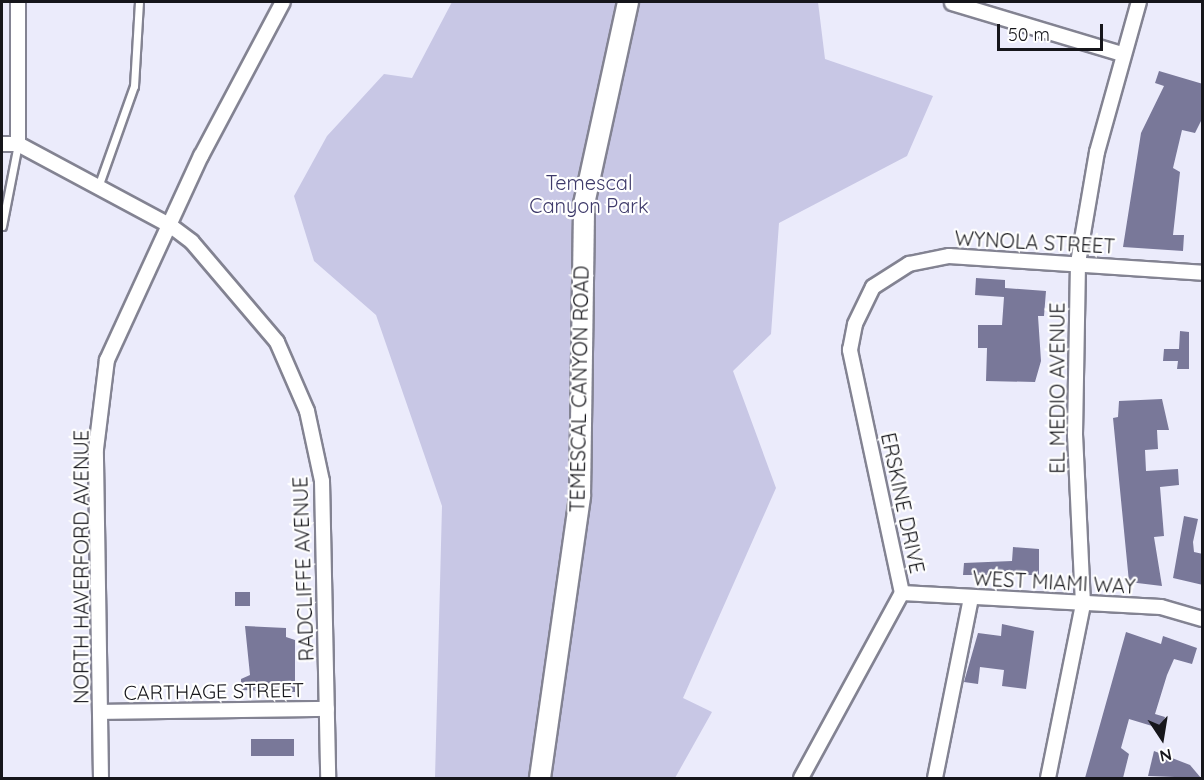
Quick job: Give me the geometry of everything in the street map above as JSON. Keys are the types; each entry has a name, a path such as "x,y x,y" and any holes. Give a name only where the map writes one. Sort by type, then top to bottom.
{"main road":[{"name":"TEMESCAL CANYON ROAD","path":"540,778 580,496 584,204 628,2"}],"street":[{"path":"2,144 18,144 18,2"},
{"path":"171,226 283,2"},
{"name":"EL MEDIO AVENUE","path":"1048,778 1083,604 1075,435 1078,263 1097,152 1122,54 1139,2"},
{"path":"952,3 1122,54"},
{"name":"RADCLIFFE AVENUE","path":"18,144 171,226 192,242 277,342 307,411 322,481 328,778"},
{"name":"NORTH HAVERFORD AVENUE","path":"101,778 96,449 106,360 171,226"},
{"name":"WYNOLA STREET","path":"873,287 909,264 949,256 1203,273"},
{"name":"ERSKINE DRIVE","path":"801,778 902,593 850,350 855,324 873,287"},
{"name":"WEST MIAMI WAY","path":"902,593 1161,608 1203,619"},
{"path":"935,778 971,598"},
{"name":"CARTHAGE STREET","path":"101,712 327,709"}],"lane":[{"path":"98,187 134,86 139,2"},
{"path":"2,226 18,144"}],"green space":[{"name":"Temescal Canyon Park","path":"452,2 818,2 825,59 933,96 907,156 779,223 771,334 733,371 776,488 683,698 712,712 675,778 435,778 442,506 376,315 314,261 294,196 327,136 384,74 412,78"}],"building":[{"path":"1159,71 1203,84 1203,117 1195,133 1182,130 1173,168 1180,172 1173,235 1184,235 1183,251 1123,247 1141,133 1164,86 1155,83"},
{"path":"976,278 1005,280 1005,288 1046,291 1044,316 1038,316 1041,361 1035,382 986,381 987,348 978,348 978,325 1002,325 1004,297 975,295"},
{"path":"1180,331 1189,332 1189,369 1177,369 1178,361 1163,361 1164,349 1179,349"},
{"path":"1162,399 1169,430 1157,430 1158,449 1145,450 1146,471 1178,469 1179,485 1160,487 1164,536 1154,537 1162,586 1129,582 1113,418 1118,417 1119,401"},
{"path":"1184,516 1198,519 1193,542 1194,552 1203,554 1203,585 1173,578"},
{"path":"1013,547 1039,549 1039,575 963,575 964,563 1012,561"},
{"path":"235,592 250,592 250,606 235,606"},
{"path":"1002,624 1034,631 1026,689 1002,686 1004,670 980,667 978,684 964,682 978,633 1001,636"},
{"path":"245,626 286,628 286,637 295,640 295,692 241,690 241,679 250,675"},
{"path":"1126,632 1161,644 1163,636 1197,648 1192,664 1174,659 1167,675 1155,714 1165,717 1162,729 1129,719 1121,748 1129,754 1123,778 1085,778"},
{"path":"251,739 294,739 294,756 251,756"},
{"path":"1154,751 1190,765 1201,778 1148,776"}]}
